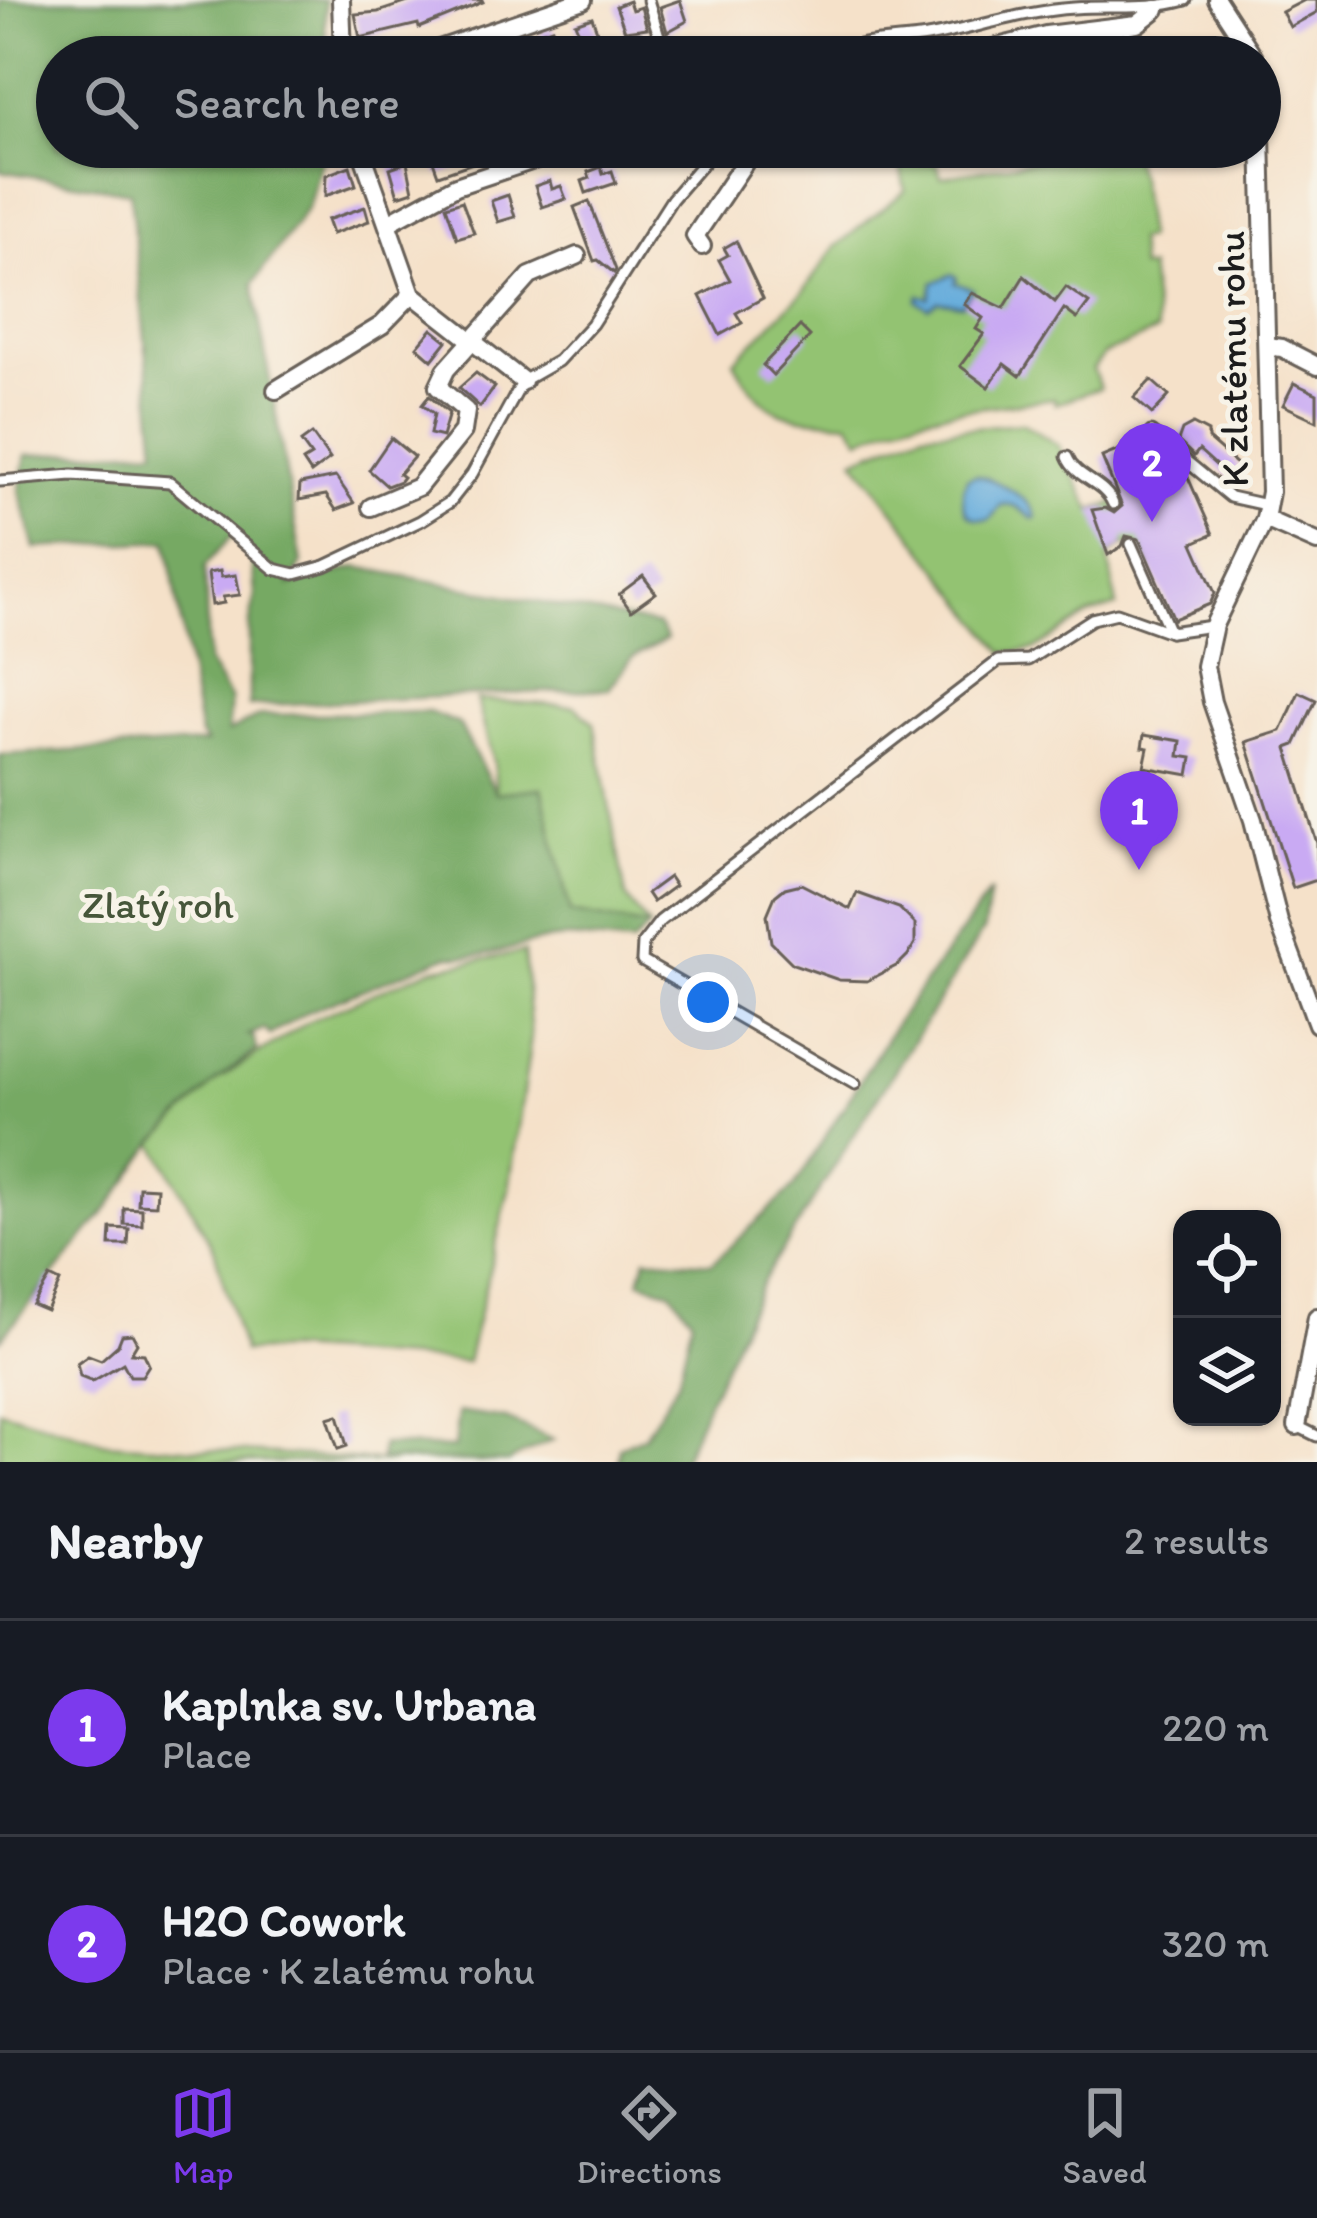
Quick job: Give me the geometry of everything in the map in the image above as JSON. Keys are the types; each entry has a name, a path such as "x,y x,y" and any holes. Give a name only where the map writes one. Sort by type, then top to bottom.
{"street":[{"path":"341,0 342,36"},
{"path":"478,36 583,0"},
{"path":"1217,0 1240,36"},
{"path":"1042,36 1137,24 1156,9"},
{"path":"368,168 412,294 524,381"},
{"path":"388,223 457,186 511,168"},
{"path":"702,246 694,236 741,168"},
{"name":"K zlatému rohu","path":"1262,168 1271,477 1266,512 1214,625 1204,666 1248,802 1279,922 1317,1024"},
{"path":"371,507 418,487 463,431 466,411 438,387 446,370 530,276 577,256"},
{"path":"276,390 382,325 412,294"},
{"path":"1267,346 1317,366"},
{"path":"1266,512 1317,542"},
{"path":"1298,1426 1317,1317"}],"lane":[{"path":"648,0 659,36"},
{"path":"931,36 985,21 1073,8 1156,9 1186,0"},
{"path":"0,481 72,475 170,482 274,569 308,572 420,521 450,502 472,474 524,381 558,361 592,324 672,199 699,168"},
{"path":"1151,432 1230,496 1266,512"},
{"path":"1066,457 1071,468 1109,493 1113,504"},
{"path":"1130,544 1170,632"},
{"path":"855,1084 642,961 643,944 660,921 998,661 1028,660 1092,619 1117,614 1170,632 1214,625"},
{"path":"1298,1426 1317,1436"}],"green space":[{"name":"Zlatý roh","path":"0,0 325,0 326,36 36,36 36,168 320,168 308,207 253,284 302,563 290,585 358,567 658,625 667,639 632,658 609,689 249,706 249,627 255,595 252,560 232,536 205,566 208,662 231,700 228,732 261,715 429,712 459,724 496,793 542,788 570,913 649,927 632,944 553,939 484,954 447,956 307,1012 270,1035 264,1029 249,1035 257,1050 216,1081 154,1143 109,1207 0,1340 0,755 206,743 200,736 167,541 35,548 19,491 26,455 156,449 130,192 0,171"},
{"path":"901,168 938,168 941,177 992,168 1136,168 1147,238 1137,240 1140,268 1149,268 1157,331 1104,354 1093,369 1100,388 1055,404 1054,398 931,415 861,439 849,422 793,416 768,405 734,361 803,292 835,247 905,191"},
{"path":"1022,423 1058,445 1092,510 1113,504 1118,489 1168,593 1141,550 1126,544 1108,556 1117,606 1088,615 1035,649 1004,653 854,459 922,432"},
{"path":"477,700 575,706 594,723 626,897 649,927 570,913 542,788 496,793 494,765"},
{"path":"990,892 984,929 763,1280 681,1462 618,1462 619,1447 644,1436 678,1381 692,1319 671,1291 640,1281 646,1258 712,1263 794,1187 899,1018"},
{"path":"524,952 531,1038 509,1189 467,1362 289,1350 243,1352 214,1249 154,1143 216,1081 311,1020 431,969"},
{"path":"0,1410 106,1443 393,1462 0,1462"},
{"path":"458,1412 506,1419 553,1440 508,1462 380,1460 382,1445 454,1448"}],"water":[{"path":"952,274 955,283 973,289 962,305 938,301 929,308 917,301 919,295 929,298 933,283"},
{"path":"975,475 1011,490 1036,517 1006,504 990,519 973,517 965,508 963,493 967,478"}],"building":[{"path":"414,0 483,2 419,28 418,24 360,36 355,14"},
{"path":"680,0 687,21 667,32 660,7"},
{"path":"1305,0 1317,0 1317,12 1290,27 1282,12"},
{"path":"629,1 632,10 641,7 647,28 625,31 616,6"},
{"path":"592,17 599,36 580,36 575,23"},
{"path":"351,168 356,185 325,196 326,175"},
{"path":"390,168 408,168 413,191 398,196"},
{"path":"612,171 616,183 586,193 582,181 590,178 588,172"},
{"path":"550,181 552,189 561,186 566,199 542,207 535,186"},
{"path":"508,195 515,217 498,222 491,201"},
{"path":"462,201 474,233 457,238 446,206"},
{"path":"589,201 614,273 594,261 574,207"},
{"path":"365,207 369,221 332,234 327,220"},
{"path":"736,241 763,298 736,313 742,323 720,335 700,296 730,280 719,260 728,255 724,248"},
{"path":"1024,276 1055,302 1066,287 1089,303 1077,319 1064,309 1020,376 1004,364 988,387 960,366 984,334 976,329 983,318 964,304 972,293 1004,308"},
{"path":"800,326 810,336 773,375 763,365"},
{"path":"432,329 447,341 432,360 417,347"},
{"path":"476,373 495,387 480,407 459,388"},
{"path":"1151,380 1169,396 1152,414 1134,398"},
{"path":"1294,383 1317,394 1317,421 1283,405"},
{"path":"429,396 449,413 442,437 430,434 434,414 422,405"},
{"path":"1193,424 1208,432 1208,439 1238,465 1229,477 1199,450 1194,456 1178,441 1182,430"},
{"path":"312,434 330,459 311,473 303,461 311,456 301,442"},
{"path":"391,438 414,457 399,474 400,481 387,486 369,470"},
{"path":"1145,439 1168,483 1187,475 1213,534 1193,543 1215,593 1210,604 1174,619 1139,539 1126,536 1122,546 1108,555 1092,510 1105,508 1114,513 1122,506 1102,457"},
{"path":"336,477 354,503 336,510 326,495 299,500 300,484"},
{"path":"220,571 221,577 236,575 240,595 223,597 224,603 212,605 208,573"},
{"path":"643,576 656,593 631,611 619,594"},
{"path":"1299,692 1316,700 1295,745 1287,748 1317,843 1317,880 1293,888 1246,742 1281,731"},
{"path":"1144,735 1181,741 1179,756 1192,758 1189,775 1144,767 1148,748 1142,747"},
{"path":"669,877 675,886 653,902 647,893"},
{"path":"801,884 850,909 857,893 899,908 915,924 915,943 908,955 867,981 839,980 793,964 771,942 767,915 775,896"},
{"path":"139,1187 157,1188 156,1205 138,1204"},
{"path":"124,1208 142,1209 142,1225 124,1224"},
{"path":"111,1228 129,1229 128,1245 110,1245"},
{"path":"50,1277 60,1282 47,1311 33,1305"},
{"path":"132,1334 137,1343 131,1353 144,1354 149,1365 142,1376 130,1376 123,1363 93,1381 80,1376 77,1363 88,1355 101,1360 122,1335"},
{"path":"338,1415 347,1446 338,1449 328,1418"}],"place":[{"name":"H2O Cowork","path":"1152,522"},
{"name":"Kaplnka sv. Urbana","path":"1139,870"}]}
